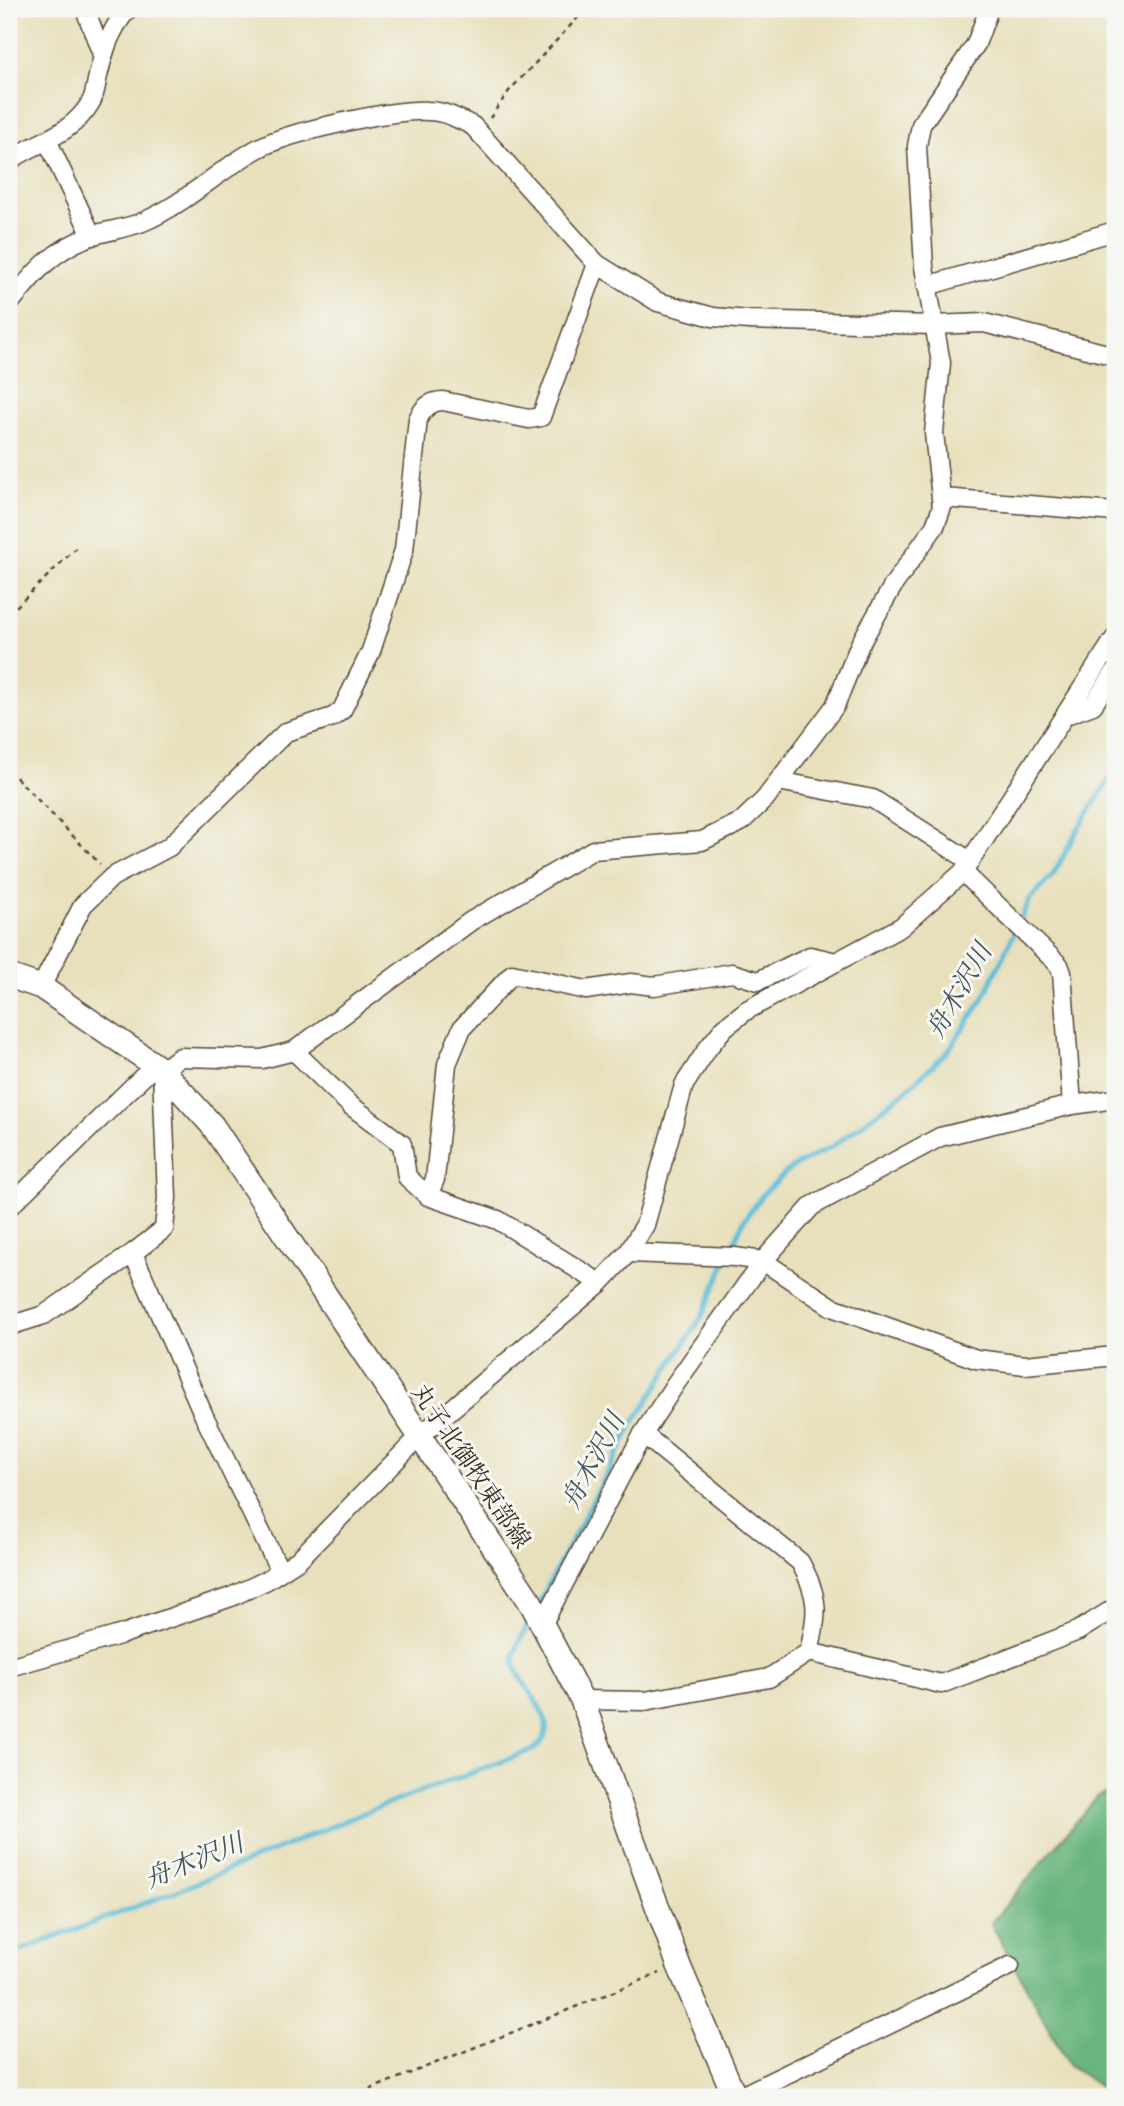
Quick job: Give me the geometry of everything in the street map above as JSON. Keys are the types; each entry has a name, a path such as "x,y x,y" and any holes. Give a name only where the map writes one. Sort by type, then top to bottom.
{"main road":[{"name":"丸子北御牧東部線","path":"9,976 41,987 159,1068 212,1125 531,1602 582,1700 679,1966 737,2097"}],"street":[{"path":"85,9 103,57"},
{"path":"9,161 22,152 48,142 77,119 92,101 111,28 128,9"},
{"path":"9,1207 159,1068 180,1056 262,1059 294,1051 471,921 593,850 702,841 741,822 778,781 835,706 860,644 894,584 935,526 943,498 934,433 941,363 927,286 917,146 921,125 976,44 989,9"},
{"path":"9,304 39,266 56,252 92,236 145,222 257,149 283,137 384,116 428,111 450,115 480,132 597,264 658,302 713,317 933,325 984,323 1115,356"},
{"path":"48,142 92,236"},
{"path":"927,286 1115,231"},
{"path":"41,987 83,905 112,877 169,847 286,732 333,717 342,710 371,652 404,550 421,411 436,401 443,401 529,419 541,417 597,264"},
{"path":"943,498 1115,512"},
{"path":"9,1667 123,1634 230,1597 298,1560 420,1436 600,1283 628,1253 645,1225 676,1110 695,1066 724,1028 747,1010 832,961 876,943 901,927 967,866 1115,638"},
{"path":"1066,715 1093,705 1115,672"},
{"path":"778,781 873,799 967,866 1059,965 1072,1105"},
{"path":"428,1196 435,1179 447,1064 456,1040 461,1028 512,974 586,990 631,983 654,986 732,973 758,981 810,956 832,961"},
{"path":"294,1051 350,1105 401,1144 407,1177 428,1196 498,1220 600,1283"},
{"path":"9,1326 44,1315 164,1229 167,1198 159,1068"},
{"path":"542,1625 643,1434 763,1261 812,1206 940,1137 1072,1105 1115,1099"},
{"path":"133,1253 204,1416 280,1571"},
{"path":"628,1253 735,1257 763,1261 832,1307 976,1359 1025,1364 1115,1356"},
{"path":"582,1700 645,1701 769,1678 809,1652 816,1621 815,1588 800,1562 643,1434"},
{"path":"809,1652 941,1684 1078,1631 1115,1608"},
{"path":"737,2097 1010,1966"}],"path":[{"path":"480,132 509,92 586,9"},
{"path":"9,614 76,548"},
{"path":"9,770 112,877"},
{"path":"351,2097 679,1966"}],"green space":[{"path":"1115,1789 1115,2097 1069,2065 991,1923 1098,1796"}],"waterway":[{"name":"舟木沢川","path":"538,1605 633,1424 701,1318 744,1220 763,1194 791,1168 833,1146 903,1093 947,1052 983,999 1030,899 1053,875 1115,771"},
{"name":"舟木沢川","path":"9,1955 187,1887 361,1814 533,1750 543,1740 545,1720 514,1660 516,1648 531,1620"}]}
